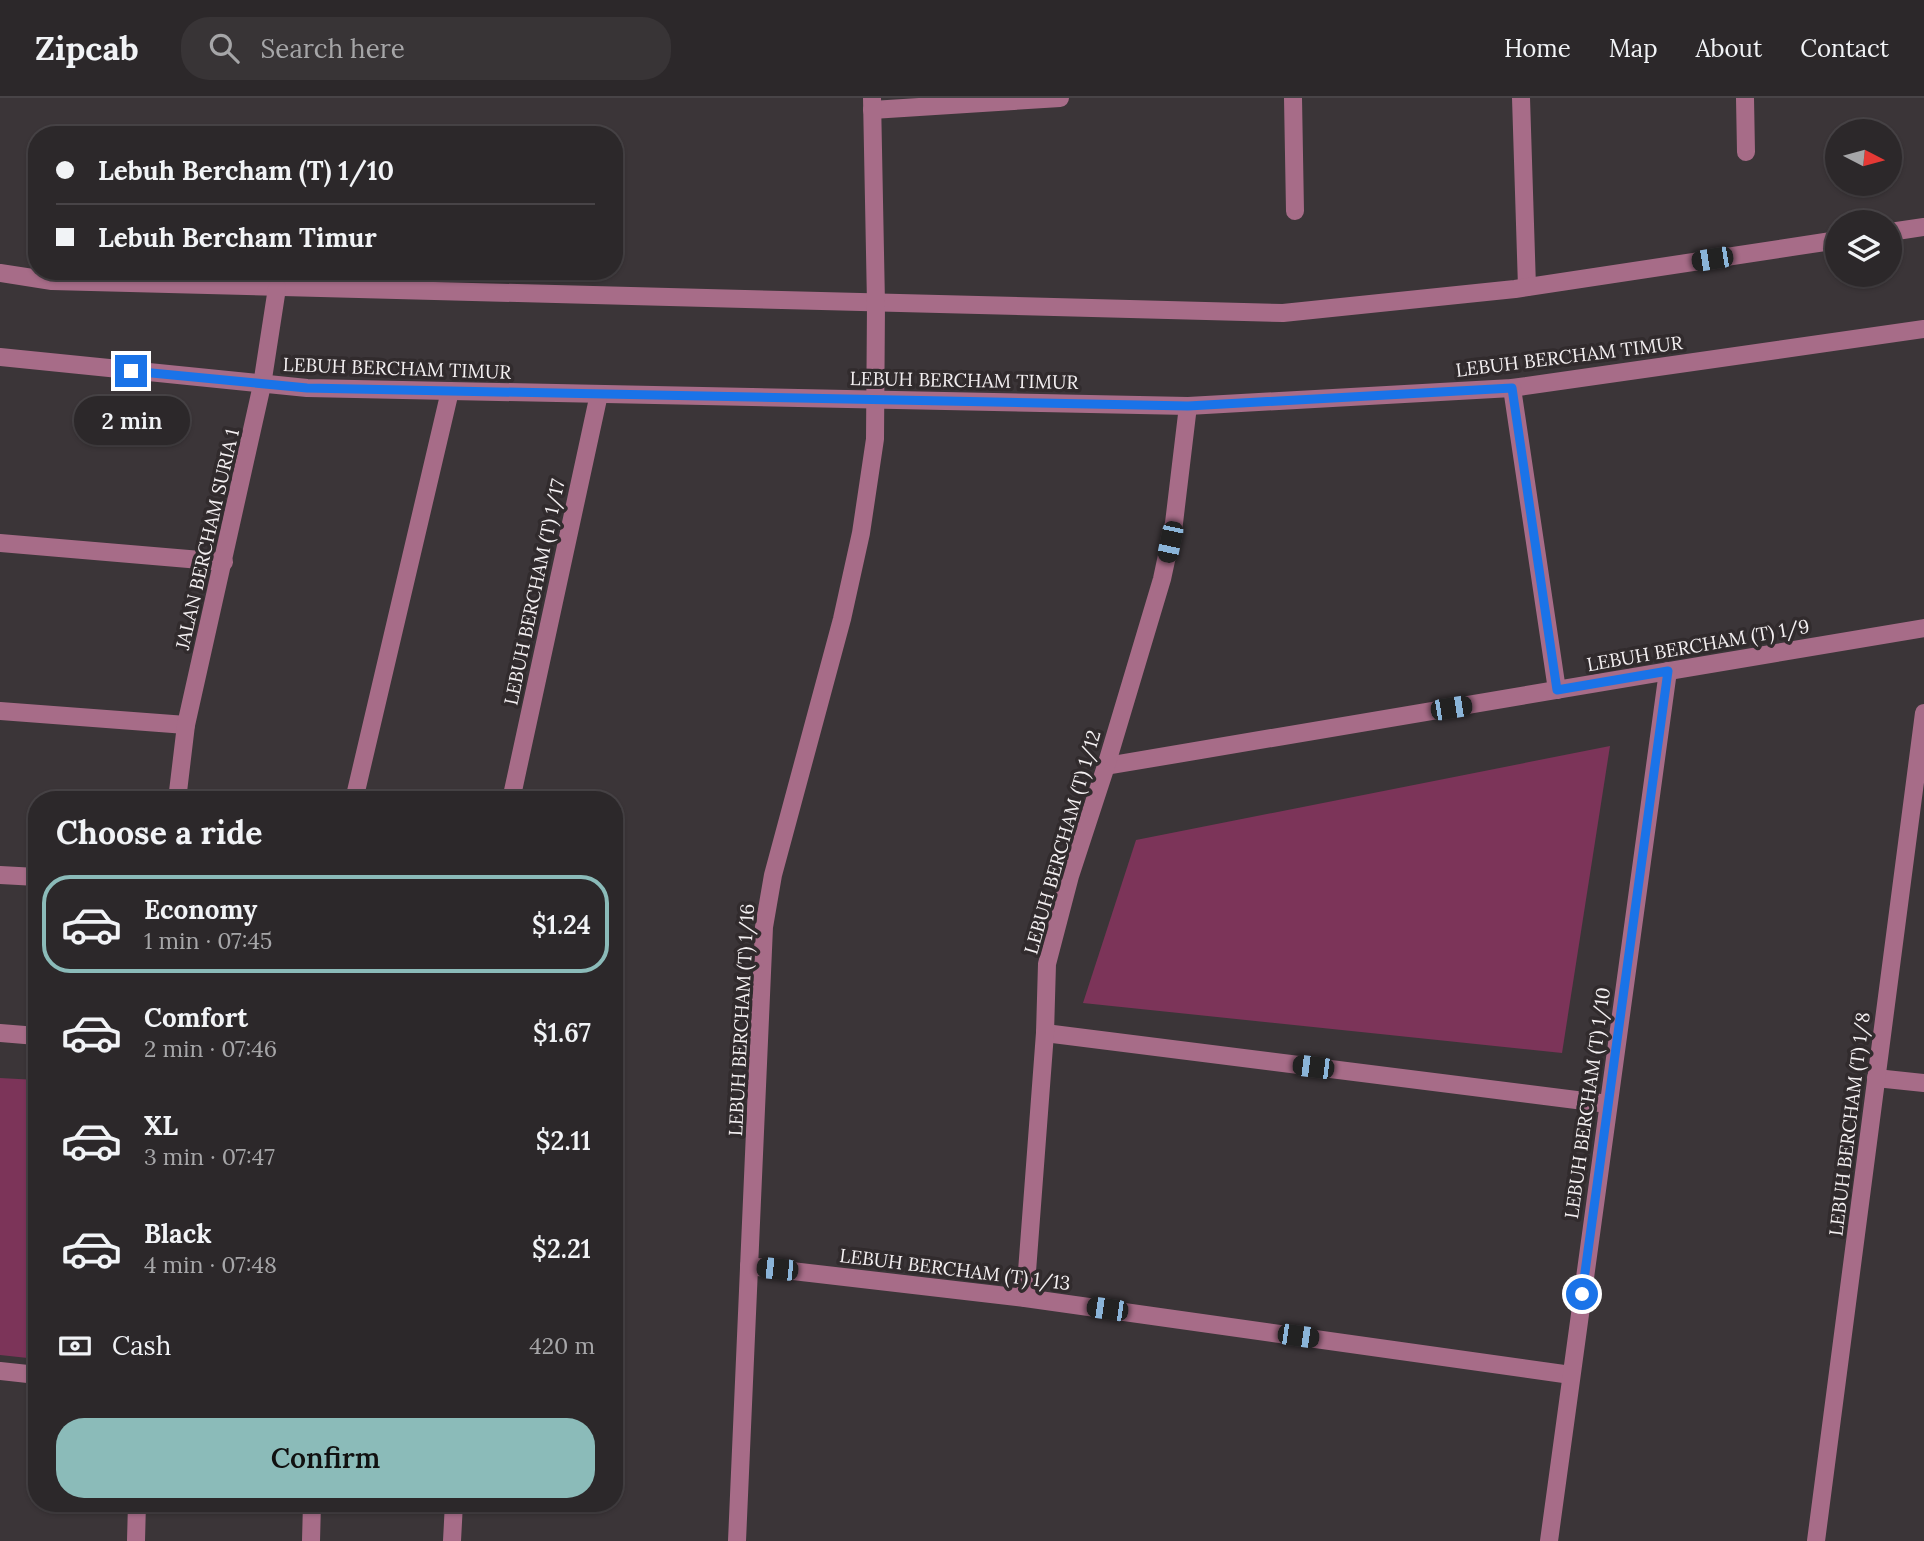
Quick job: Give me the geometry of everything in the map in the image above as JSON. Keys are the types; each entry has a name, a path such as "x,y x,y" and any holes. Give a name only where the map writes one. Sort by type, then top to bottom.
{"street":[{"path":"872,104 1060,98"},
{"path":"1293,98 1295,211"},
{"path":"1521,98 1527,287"},
{"path":"1745,98 1746,152"},
{"name":"LEBUH BERCHAM (T) 1/16","path":"737,1541 764,927 773,875 842,619 861,533 875,439 876,304 872,104"},
{"path":"1902,230 1924,227"},
{"path":"46,280 1283,313 1527,287 1825,242"},
{"path":"0,273 28,277"},
{"name":"JALAN BERCHAM SURIA 1","path":"178,791 186,725 262,385 277,288"},
{"name":"LEBUH BERCHAM TIMUR","path":"0,357 307,388 1188,406 1512,388 1924,330"},
{"path":"1512,388 1557,690"},
{"path":"357,791 450,391"},
{"name":"LEBUH BERCHAM (T) 1/17","path":"513,791 599,394"},
{"name":"LEBUH BERCHAM (T) 1/12","path":"1025,1298 1045,1032 1047,964 1056,924 1162,579 1174,523 1188,406"},
{"path":"0,543 224,562"},
{"name":"LEBUH BERCHAM (T) 1/9","path":"1106,766 1924,628"},
{"name":"LEBUH BERCHAM (T) 1/10","path":"1549,1541 1668,671"},
{"path":"0,711 186,725"},
{"name":"LEBUH BERCHAM (T) 1/8","path":"1816,1541 1924,713"},
{"path":"0,875 28,877"},
{"path":"1045,1032 1608,1104"},
{"path":"0,1033 28,1035"},
{"path":"1876,1078 1924,1083"},
{"name":"LEBUH BERCHAM (T) 1/13","path":"749,1266 1025,1298 1571,1375"},
{"path":"0,1371 28,1374"},
{"path":"136,1541 137,1512"},
{"path":"311,1541 312,1512"},
{"path":"452,1541 454,1512"}],"shaded area":[{"path":"1610,746 1562,1053 1083,1003 1136,840"},
{"path":"0,1078 28,1080 28,1358 0,1355"}],"route":[{"path":"131,371 307,388 1188,406 1512,388 1557,690 1668,671 1582,1294"}]}
